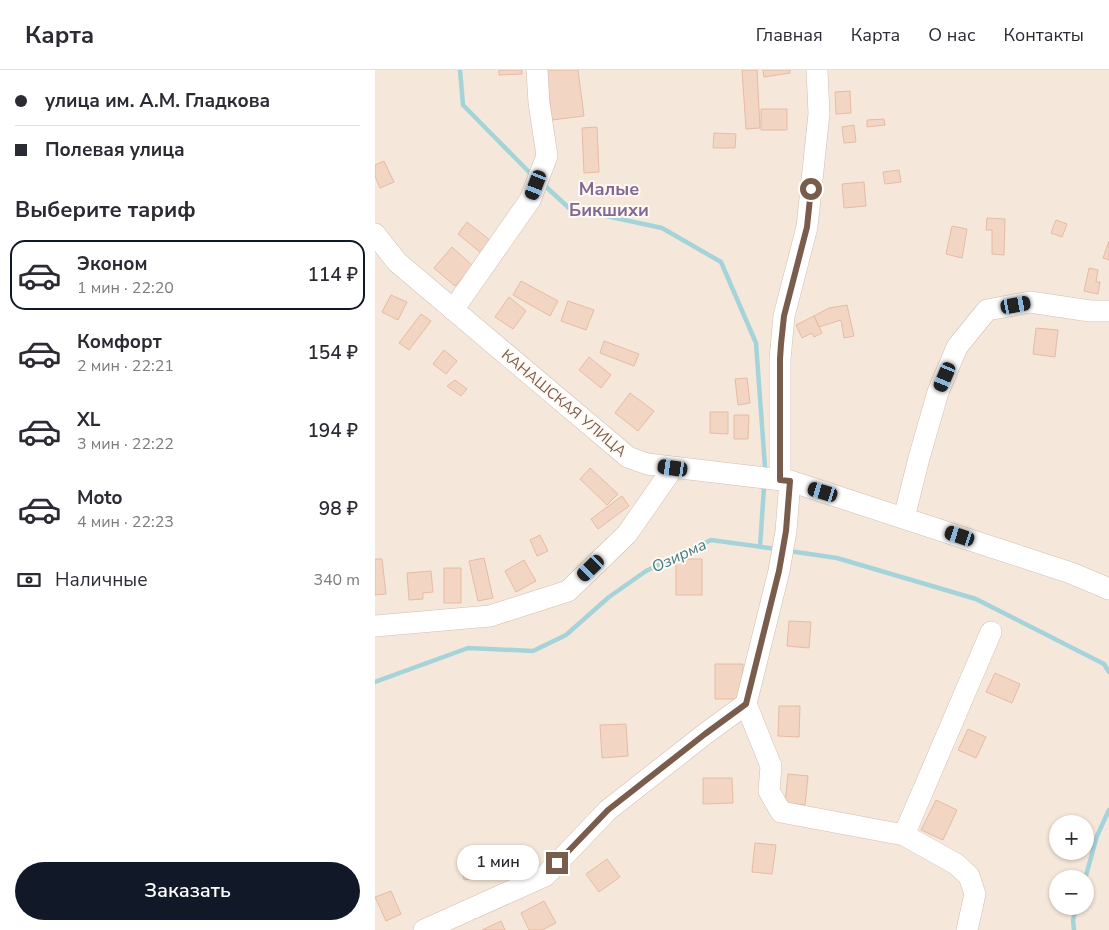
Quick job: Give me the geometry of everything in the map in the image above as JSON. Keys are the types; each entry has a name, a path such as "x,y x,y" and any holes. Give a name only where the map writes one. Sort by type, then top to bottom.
{"street":[{"path":"453,310 530,200 547,156 539,102 537,70"},
{"path":"817,70 819,114 807,227 784,316 780,359 786,531 779,571 746,704 771,766 769,791 781,812 904,835 956,864 969,876 975,894 967,930"},
{"name":"КАНАШСКАЯ УЛИЦА","path":"375,234 397,262 629,457 647,464 785,481 1071,573 1109,589"},
{"path":"375,260 397,262"},
{"path":"904,518 938,392 957,347 987,310 1030,302 1090,312 1109,311"},
{"path":"375,626 490,616 568,591 627,534 673,468"},
{"path":"904,835 991,632"},
{"path":"424,930 545,876 608,810 746,704"}],"shaded area":[{"name":"Малые Бикшихи","path":"375,70 1109,70 1109,930 375,930"}],"building":[{"path":"499,70 522,70 522,74 499,75"},
{"path":"546,70 578,70 584,116 552,120"},
{"path":"742,70 757,70 760,128 746,129"},
{"path":"763,70 790,70 790,73 764,77"},
{"path":"850,91 851,113 836,114 835,92"},
{"path":"761,109 787,109 787,130 761,130"},
{"path":"884,119 885,125 867,127 867,120"},
{"path":"854,125 856,142 844,143 842,127"},
{"path":"597,127 599,172 584,173 582,128"},
{"path":"714,133 736,134 735,148 713,148"},
{"path":"384,161 394,182 380,188 375,176 375,165"},
{"path":"899,170 901,182 885,184 883,172"},
{"path":"864,182 866,206 844,208 842,184"},
{"path":"987,218 1005,219 1004,255 992,254 992,230 986,230"},
{"path":"1056,220 1067,224 1062,237 1051,233"},
{"path":"467,222 491,241 481,253 458,234"},
{"path":"952,226 967,229 962,258 946,254"},
{"path":"1109,241 1109,260 1103,258"},
{"path":"452,247 473,266 455,286 434,268"},
{"path":"1089,268 1098,270 1096,282 1100,282 1098,294 1084,291"},
{"path":"521,281 558,301 550,316 513,295"},
{"path":"391,295 407,302 398,320 382,312"},
{"path":"509,297 526,311 513,329 495,317"},
{"path":"568,301 594,310 586,330 561,321"},
{"path":"847,305 854,336 844,338 841,320 819,327 814,316 829,308"},
{"path":"421,314 431,321 409,350 399,343"},
{"path":"814,316 822,333 814,337 812,333 802,338 796,325"},
{"path":"1036,328 1058,330 1055,357 1033,354"},
{"path":"604,341 639,354 634,366 600,353"},
{"path":"444,350 457,361 446,374 433,364"},
{"path":"589,357 611,375 601,388 579,370"},
{"path":"747,378 750,403 738,405 735,379"},
{"path":"455,380 467,389 461,396 447,386"},
{"path":"630,393 654,411 638,431 615,413"},
{"path":"710,412 728,412 728,434 710,433"},
{"path":"734,415 749,415 748,439 734,439"},
{"path":"590,468 618,494 607,505 580,479"},
{"path":"622,496 629,506 598,529 591,519"},
{"path":"540,535 548,551 537,556 530,540"},
{"path":"484,558 493,598 478,601 469,561"},
{"path":"375,559 382,559 386,594 375,595"},
{"path":"676,559 702,559 702,595 676,595"},
{"path":"524,560 536,581 516,592 505,571"},
{"path":"444,568 461,568 461,603 444,603"},
{"path":"431,571 433,592 423,593 423,599 409,600 407,573"},
{"path":"789,621 811,622 809,648 787,646"},
{"path":"715,664 743,664 742,699 715,699"},
{"path":"995,673 1020,684 1012,703 986,692"},
{"path":"779,706 800,706 799,737 778,736"},
{"path":"626,724 628,756 602,758 600,725"},
{"path":"968,729 986,737 976,758 958,750"},
{"path":"788,774 808,776 805,805 785,803"},
{"path":"703,778 732,778 733,803 703,804"},
{"path":"936,800 957,810 943,840 921,830"},
{"path":"755,843 776,845 772,874 752,872"},
{"path":"499,850 517,850 517,874 498,873"},
{"path":"477,855 481,877 464,880 460,858"},
{"path":"607,859 620,877 599,892 586,874"},
{"path":"391,891 401,914 386,921 375,897"},
{"path":"544,901 556,923 542,930 529,930 521,913"},
{"path":"501,921 505,930 482,930"}],"waterway":[{"path":"460,70 463,105 531,174"},
{"path":"544,185 569,208 662,228 721,262 756,343 765,467"},
{"path":"760,547 764,487"},
{"name":"Озирма","path":"375,682 468,648 533,651 566,635 609,597 646,571 711,540 776,549"},
{"name":"Озирма","path":"789,551 837,558 976,599 1104,664 1109,672"},
{"name":"Озирма","path":"1088,870 1097,836 1109,810"},
{"name":"Озирма","path":"1074,915 1074,930"}],"district":[{"name":"Малые Бикшихи","path":"609,199"}],"route":[{"path":"557,863 608,810 746,704 779,571 786,531 790,481 780,480 780,359 784,316 807,227 811,189"}]}
